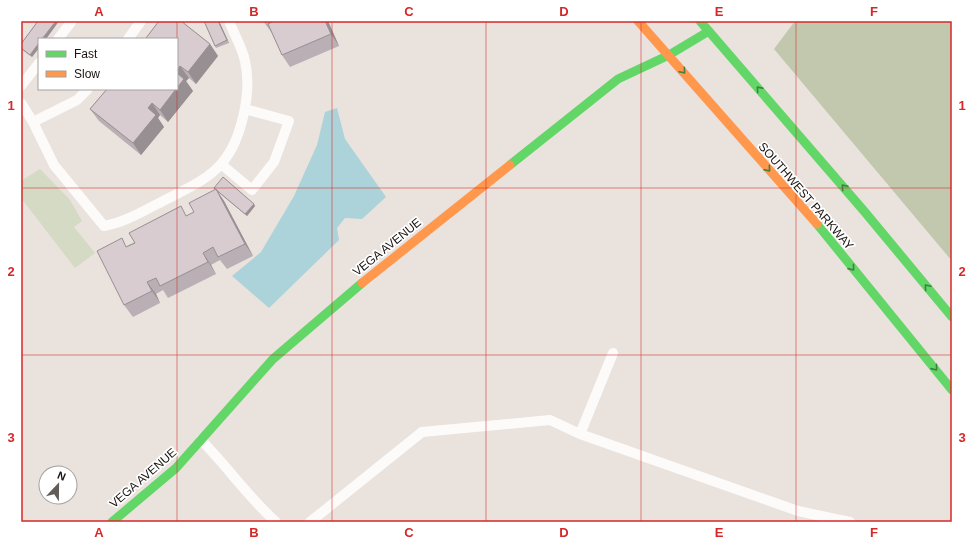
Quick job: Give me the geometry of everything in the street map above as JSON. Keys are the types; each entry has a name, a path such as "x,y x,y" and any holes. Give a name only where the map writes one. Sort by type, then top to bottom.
{"main road":[{"name":"SOUTHWEST PARKWAY","path":"638,21 816,223 952,390"},
{"path":"700,21 864,211 952,317"},
{"name":"VEGA AVENUE","path":"112,522 176,468 274,359 391,258 618,79 669,55 708,31"}],"lane":[{"path":"59,38 72,21"},
{"path":"129,38 141,21"},
{"path":"21,103 33,122 54,165 104,226 120,223 200,182 221,164 236,139 245,109 247,94 245,61 229,21"},
{"path":"21,86 38,64"},
{"path":"33,122 77,100 87,90"},
{"path":"221,164 252,190 274,162 289,121 245,109"},
{"path":"580,434 613,353"},
{"path":"310,522 422,432 550,420 580,434 798,511 850,522"},
{"path":"201,440 224,464 262,510 276,522"}],"green space":[{"path":"795,21 952,21 952,261 774,49"},
{"path":"40,169 70,200 82,221 74,227 95,253 75,268 21,198 21,181"}],"water":[{"path":"337,108 345,139 386,197 362,219 345,218 337,228 339,240 269,308 232,276 261,252 294,196 317,145 325,112"}],"building":[{"path":"38,21 56,21 43,38 38,38 38,44 30,55 21,48 21,44"},
{"path":"159,21 181,21 210,44 188,72 180,66 178,69 178,38 146,38"},
{"path":"204,21 218,21 227,40 215,46"},
{"path":"274,21 325,21 331,34 282,55 268,24"},
{"path":"178,74 184,79 178,87"},
{"path":"106,90 175,90 160,110 152,103 148,108 156,115 133,143 90,109"},
{"path":"223,177 254,204 245,214 214,188"},
{"path":"216,189 245,244 218,257 213,247 203,253 208,262 160,286 156,278 147,282 152,291 124,305 97,251 122,238 126,247 135,243 129,233 181,206 186,216 194,212 189,203"}],"traffic: fast":[{"path":"700,21 864,211 952,317"},
{"path":"510,165 618,79 669,55 709,31"},
{"path":"817,224 952,390"},
{"path":"112,522 176,468 273,359 362,283"}],"traffic: slow":[{"path":"638,21 817,224"},
{"path":"362,283 510,165"}]}
